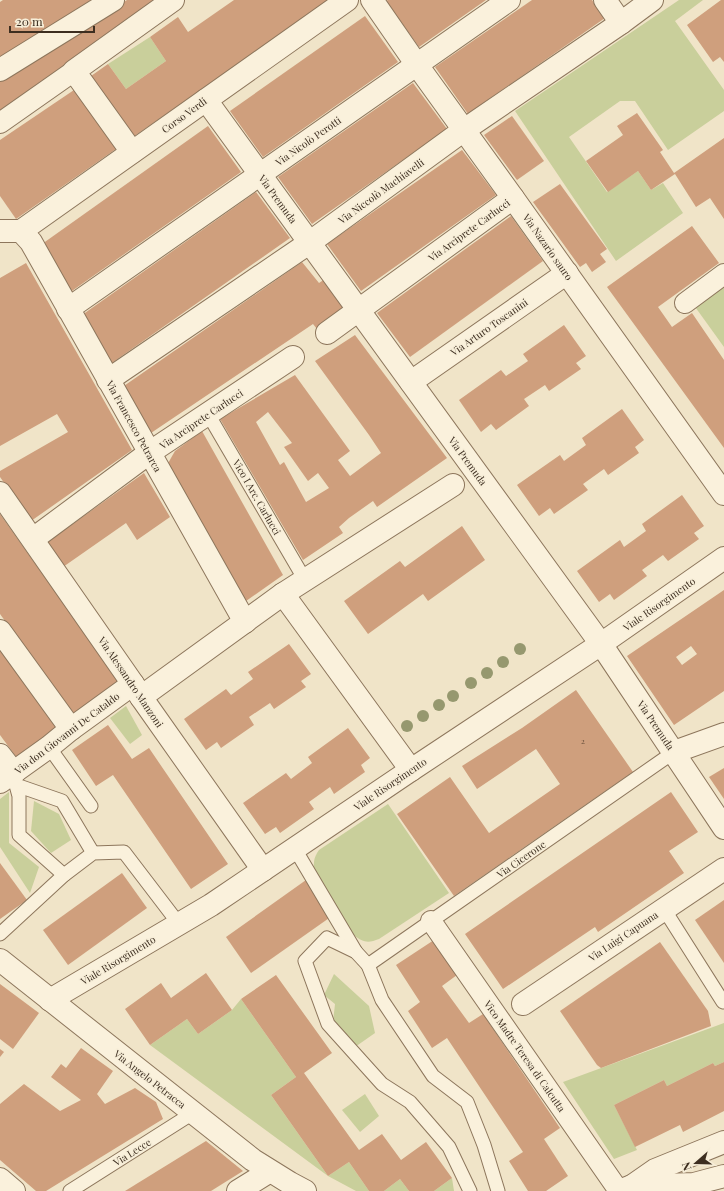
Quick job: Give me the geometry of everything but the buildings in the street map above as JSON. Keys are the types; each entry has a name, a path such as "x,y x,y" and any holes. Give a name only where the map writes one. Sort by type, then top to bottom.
{"street":[{"path":"0,70 113,0"},
{"path":"0,123 173,0"},
{"name":"Corso Verdi","path":"21,231 347,0"},
{"name":"Via Nazario sauro","path":"372,0 416,65 567,273 724,494"},
{"name":"Via Nicolò Perotti","path":"68,309 509,0"},
{"path":"605,0 621,23"},
{"name":"Via Niccolò Machiavelli","path":"108,380 309,243 464,130 621,23 652,0"},
{"path":"74,71 132,152"},
{"name":"Via Premuda","path":"206,100 601,644 724,828"},
{"name":"Via Arciprete Carlucci","path":"327,332 513,198"},
{"path":"0,231 21,231"},
{"name":"Via Francesco Petrarca","path":"21,231 31,242 245,622"},
{"name":"Via Arturo Toscanini","path":"411,382 567,273"},
{"path":"685,303 724,274"},
{"name":"Via Arciprete Carlucci","path":"33,539 149,453 292,357"},
{"name":"Via don Giovanni De Cataldo","path":"10,780 71,729 137,691 245,622 283,594 453,485"},
{"name":"Via Alessandro Manzoni","path":"0,493 263,870"},
{"name":"Viale Risorgimento","path":"50,1000 211,905 601,644 724,558"},
{"path":"283,594 411,770"},
{"path":"0,631 71,729"},
{"path":"674,752 724,734"},
{"path":"0,755 10,780"},
{"name":"Via Luigi Capuana","path":"523,1004 724,869"},
{"name":"Vico Madre Teresa di Calcutta","path":"431,921 626,1190"},
{"name":"Via Angelo Petracca","path":"0,960 260,1166 305,1191"},
{"path":"626,1190 655,1170 724,1142"},
{"path":"238,1191 260,1166 286,1191"},
{"path":"626,1190 694,1184 724,1176"},
{"path":"0,1179 14,1191"}],"lane":[{"name":"Vico I Arc. Carlucci","path":"208,414 305,580"},
{"path":"49,747 91,806"},
{"name":"Via Cicerone","path":"368,965 674,752"},
{"path":"10,780 62,801 93,853"},
{"path":"10,780 19,796 19,835 64,875"},
{"path":"295,849 356,952 368,965 382,1000 433,1076 467,1102 484,1145 498,1191"},
{"path":"0,934 64,875 93,853 124,852 179,924"},
{"path":"664,909 723,1002"},
{"path":"356,952 327,938 305,961 328,1024 382,1084 410,1102 449,1147 470,1191"},
{"name":"Via Lecce","path":"70,1191 193,1113"}],"green space":[{"path":"679,0 703,0 675,21 724,90 724,111 668,150 635,101 620,101 569,137 607,192 638,171 651,190 663,183 683,213 616,261 515,111"},
{"path":"150,37 166,61 126,89 108,64"},
{"path":"724,282 724,347 693,304"},
{"path":"126,706 142,735 130,744 110,718"},
{"path":"9,792 9,843 39,867 30,893 0,847 0,799"},
{"path":"34,801 59,814 71,840 51,853 31,831"},
{"path":"388,804 449,893 379,939 366,942 360,940 354,935 315,875 314,862 319,850"},
{"path":"334,974 369,1006 375,1033 355,1047 333,1022 335,1004 324,995"},
{"path":"241,999 296,1077 271,1095 328,1176 150,1045 187,1019 198,1034 232,1010"},
{"path":"724,1023 724,1062 715,1066 713,1063 667,1086 664,1080 614,1105 637,1150 614,1159 563,1082"},
{"path":"365,1094 379,1116 360,1132 342,1110"},
{"path":"349,1162 369,1191 356,1191 328,1176"},
{"path":"452,1178 454,1191 434,1191"},
{"path":"400,1179 409,1191 384,1191"}]}
